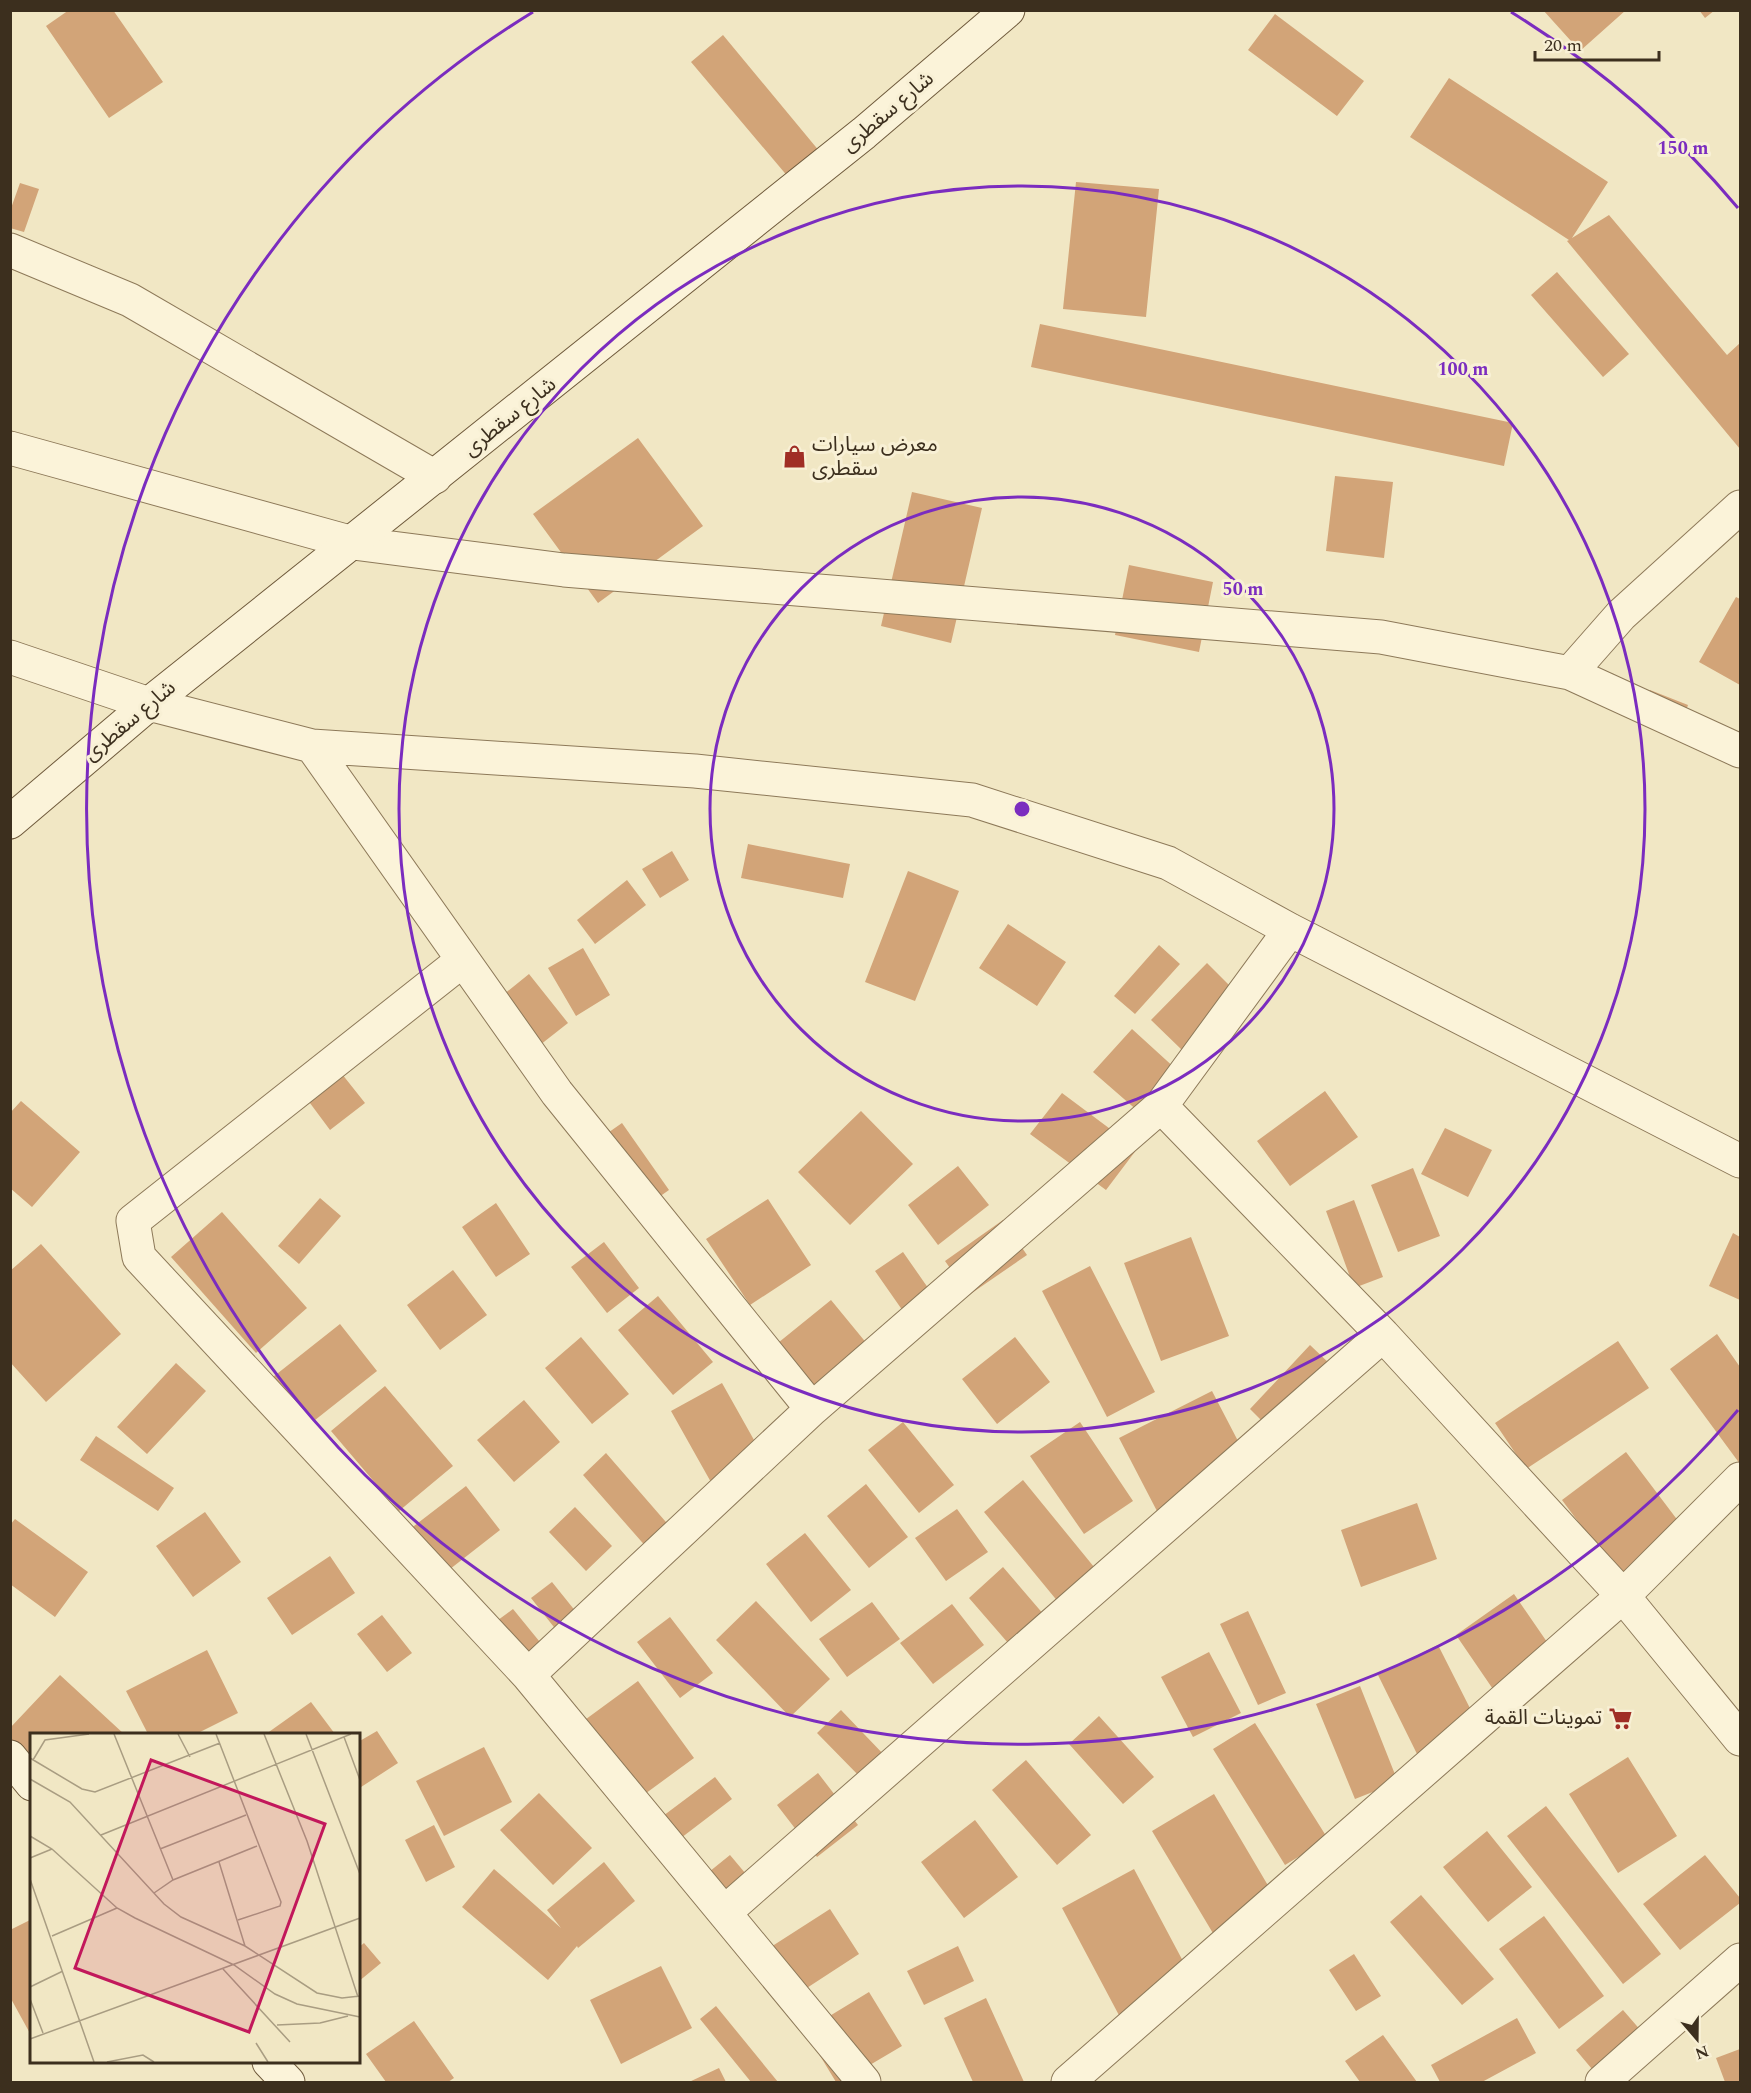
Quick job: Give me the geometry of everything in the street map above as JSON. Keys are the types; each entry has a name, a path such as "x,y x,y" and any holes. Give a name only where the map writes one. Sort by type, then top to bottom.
{"street":[{"name":"شارع سقطرى","path":"10,822 148,704 864,133 1008,10"},
{"path":"10,250 130,300 435,477"},
{"path":"10,448 352,543 564,570 1381,637 1570,674 1740,751"},
{"path":"1570,674 1622,615 1740,507"},
{"path":"10,657 148,704 312,746 695,771 972,800 1168,863 1290,930 1740,1161"},
{"path":"312,746 557,1093 812,1409"},
{"path":"528,1675 812,1409 1161,1106 1290,930"},
{"path":"463,960 133,1221 139,1257 528,1675 864,2082"},
{"path":"1161,1106 1383,1335 1623,1596 1740,1739"},
{"path":"725,1912 1383,1335"},
{"path":"1068,2082 1623,1596 1740,1479"},
{"path":"10,1757 30,1782"},
{"path":"1602,2082 1740,1960"},
{"path":"271,2063 288,2082"}],"building":[{"path":"69,10 113,10 163,82 109,118 46,26"},
{"path":"1543,10 1626,10 1580,51"},
{"path":"1699,10 1715,10 1705,18"},
{"path":"1275,14 1364,81 1337,116 1248,50"},
{"path":"723,35 820,152 789,178 691,62"},
{"path":"1449,78 1608,182 1572,238 1609,215 1727,355 1740,343 1740,449 1567,241 1569,240 1410,137"},
{"path":"1076,182 1159,189 1146,317 1063,309"},
{"path":"20,183 39,189 24,232 10,228 10,211"},
{"path":"1557,272 1629,354 1603,377 1531,295"},
{"path":"1040,324 1513,423 1504,466 1031,367"},
{"path":"638,438 703,526 598,603 533,514"},
{"path":"1335,476 1393,482 1384,558 1326,551"},
{"path":"912,492 982,508 951,643 881,626"},
{"path":"1129,565 1213,582 1199,652 1115,635"},
{"path":"1736,597 1740,599 1740,685 1699,662"},
{"path":"1650,690 1688,705 1684,716 1646,702"},
{"path":"748,844 850,864 843,898 741,878"},
{"path":"672,851 689,880 660,898 642,869"},
{"path":"908,871 959,891 915,1001 865,982"},
{"path":"627,880 646,905 595,944 577,920"},
{"path":"1008,924 1066,962 1037,1006 979,968"},
{"path":"1159,945 1180,964 1135,1014 1114,996"},
{"path":"583,948 610,995 576,1016 548,968"},
{"path":"1207,963 1238,994 1182,1050 1151,1020"},
{"path":"529,974 568,1023 526,1056 488,1007"},
{"path":"1132,1029 1177,1070 1139,1112 1093,1072"},
{"path":"338,1069 365,1103 330,1130 304,1095"},
{"path":"1325,1091 1358,1137 1290,1186 1257,1141"},
{"path":"1062,1093 1137,1149 1106,1190 1030,1134"},
{"path":"21,1101 80,1152 32,1207 10,1188 10,1113"},
{"path":"861,1111 913,1164 850,1225 798,1172"},
{"path":"622,1123 669,1190 649,1204 602,1137"},
{"path":"1445,1128 1492,1150 1468,1197 1421,1174"},
{"path":"958,1166 989,1205 938,1245 908,1205"},
{"path":"1413,1168 1440,1236 1398,1252 1371,1185"},
{"path":"320,1198 341,1216 299,1264 278,1246"},
{"path":"768,1199 811,1265 750,1305 706,1239"},
{"path":"1354,1200 1383,1277 1354,1288 1326,1211"},
{"path":"496,1203 530,1254 496,1277 462,1227"},
{"path":"222,1212 307,1308 256,1353 171,1257"},
{"path":"1003,1220 1027,1255 969,1295 945,1261"},
{"path":"1733,1233 1740,1237 1740,1300 1709,1286"},
{"path":"1191,1237 1229,1336 1161,1361 1124,1263"},
{"path":"604,1242 639,1288 607,1313 571,1267"},
{"path":"41,1244 121,1334 46,1402 10,1362 10,1271"},
{"path":"903,1252 933,1295 905,1314 875,1271"},
{"path":"1090,1266 1155,1392 1107,1417 1042,1291"},
{"path":"453,1270 487,1315 440,1350 407,1305"},
{"path":"658,1296 713,1362 673,1395 618,1330"},
{"path":"831,1300 877,1356 814,1407 768,1351"},
{"path":"340,1324 377,1371 310,1424 273,1377"},
{"path":"1717,1334 1740,1367 1740,1464 1670,1369"},
{"path":"581,1337 629,1394 592,1424 545,1368"},
{"path":"1015,1337 1050,1382 997,1424 962,1379"},
{"path":"1618,1341 1649,1388 1526,1469 1495,1423"},
{"path":"1310,1345 1331,1365 1270,1429 1250,1409"},
{"path":"176,1363 206,1391 147,1454 117,1427"},
{"path":"722,1383 763,1456 712,1484 671,1411"},
{"path":"385,1386 453,1466 399,1511 331,1431"},
{"path":"1212,1391 1251,1466 1158,1513 1119,1438"},
{"path":"524,1400 560,1442 514,1482 477,1440"},
{"path":"903,1422 954,1485 919,1513 868,1450"},
{"path":"1080,1422 1133,1501 1084,1534 1030,1456"},
{"path":"96,1436 174,1488 158,1511 80,1460"},
{"path":"1626,1452 1685,1530 1620,1578 1562,1500"},
{"path":"606,1453 672,1529 648,1549 583,1475"},
{"path":"1023,1480 1112,1589 1073,1620 984,1512"},
{"path":"866,1484 908,1537 869,1568 827,1516"},
{"path":"466,1486 500,1530 436,1580 401,1536"},
{"path":"1417,1503 1437,1559 1361,1587 1341,1530"},
{"path":"575,1507 612,1546 586,1571 549,1532"},
{"path":"957,1509 988,1552 946,1581 915,1538"},
{"path":"205,1512 241,1562 193,1597 156,1546"},
{"path":"15,1519 88,1572 55,1617 10,1584 10,1525"},
{"path":"805,1533 851,1590 811,1622 766,1564"},
{"path":"330,1556 355,1593 292,1635 267,1598"},
{"path":"1003,1567 1063,1637 1028,1666 969,1598"},
{"path":"552,1582 593,1633 572,1650 531,1598"},
{"path":"1514,1594 1558,1658 1499,1698 1456,1635"},
{"path":"756,1601 830,1679 790,1717 716,1640"},
{"path":"872,1602 900,1639 847,1677 819,1639"},
{"path":"952,1604 984,1645 933,1684 900,1643"},
{"path":"513,1609 557,1663 539,1678 494,1623"},
{"path":"1248,1611 1286,1693 1258,1705 1220,1624"},
{"path":"382,1615 412,1653 387,1672 357,1634"},
{"path":"670,1617 713,1673 680,1698 637,1642"},
{"path":"1438,1645 1480,1728 1419,1758 1378,1675"},
{"path":"207,1650 238,1713 198,1733 147,1733 126,1691"},
{"path":"1209,1652 1241,1713 1193,1737 1161,1677"},
{"path":"60,1675 123,1733 30,1733 30,1761 10,1743 10,1728"},
{"path":"638,1681 694,1758 623,1810 567,1733"},
{"path":"1360,1686 1398,1782 1355,1799 1316,1704"},
{"path":"311,1702 334,1733 267,1733"},
{"path":"841,1710 887,1758 863,1780 817,1733"},
{"path":"1099,1716 1154,1777 1123,1804 1069,1744"},
{"path":"1255,1723 1328,1839 1285,1865 1213,1749"},
{"path":"377,1731 398,1763 360,1788 360,1741"},
{"path":"484,1747 512,1802 444,1836 416,1781"},
{"path":"1628,1757 1677,1836 1618,1873 1569,1794"},
{"path":"1026,1760 1091,1835 1057,1865 992,1790"},
{"path":"818,1773 858,1825 817,1857 777,1805"},
{"path":"715,1777 732,1799 660,1854 643,1831"},
{"path":"539,1793 592,1848 553,1885 500,1830"},
{"path":"1214,1794 1279,1904 1217,1940 1152,1831"},
{"path":"1546,1806 1661,1954 1623,1984 1507,1836"},
{"path":"975,1820 1018,1877 964,1918 921,1862"},
{"path":"434,1825 455,1867 426,1882 405,1840"},
{"path":"1487,1831 1532,1887 1488,1922 1443,1867"},
{"path":"730,1855 756,1886 731,1907 704,1876"},
{"path":"1705,1855 1740,1898 1740,1903 1680,1950 1643,1904"},
{"path":"604,1862 635,1901 578,1948 577,1946 548,1980 462,1907 494,1869 561,1928 547,1910"},
{"path":"1134,1869 1193,1980 1121,2019 1062,1908"},
{"path":"1421,1895 1494,1979 1462,2005 1390,1922"},
{"path":"830,1909 859,1954 793,1997 763,1952"},
{"path":"1544,1916 1604,1996 1559,2029 1499,1949"},
{"path":"30,1920 30,2033 10,1997 10,1930"},
{"path":"364,1943 381,1963 360,1980 360,1946"},
{"path":"958,1946 974,1981 924,2005 907,1971"},
{"path":"1354,1954 1381,1996 1356,2011 1329,1970"},
{"path":"661,1966 692,2028 621,2064 590,2000"},
{"path":"869,1992 902,2046 841,2082 836,2082 805,2031"},
{"path":"986,1998 1024,2082 973,2082 944,2018"},
{"path":"716,2006 778,2082 751,2082 700,2019"},
{"path":"1623,2010 1649,2040 1602,2081 1576,2050"},
{"path":"1517,2018 1536,2053 1482,2082 1440,2082 1431,2065"},
{"path":"414,2021 454,2078 448,2082 386,2082 366,2054"},
{"path":"1383,2035 1417,2082 1360,2082 1345,2061"},
{"path":"1740,2049 1740,2082 1725,2082 1716,2058"},
{"path":"719,2068 726,2082 689,2082"}],"place":[{"name":"معرض سيارات سقطرى","path":"794,457"},
{"name":"تموينات القمة","path":"1620,1718"}]}
